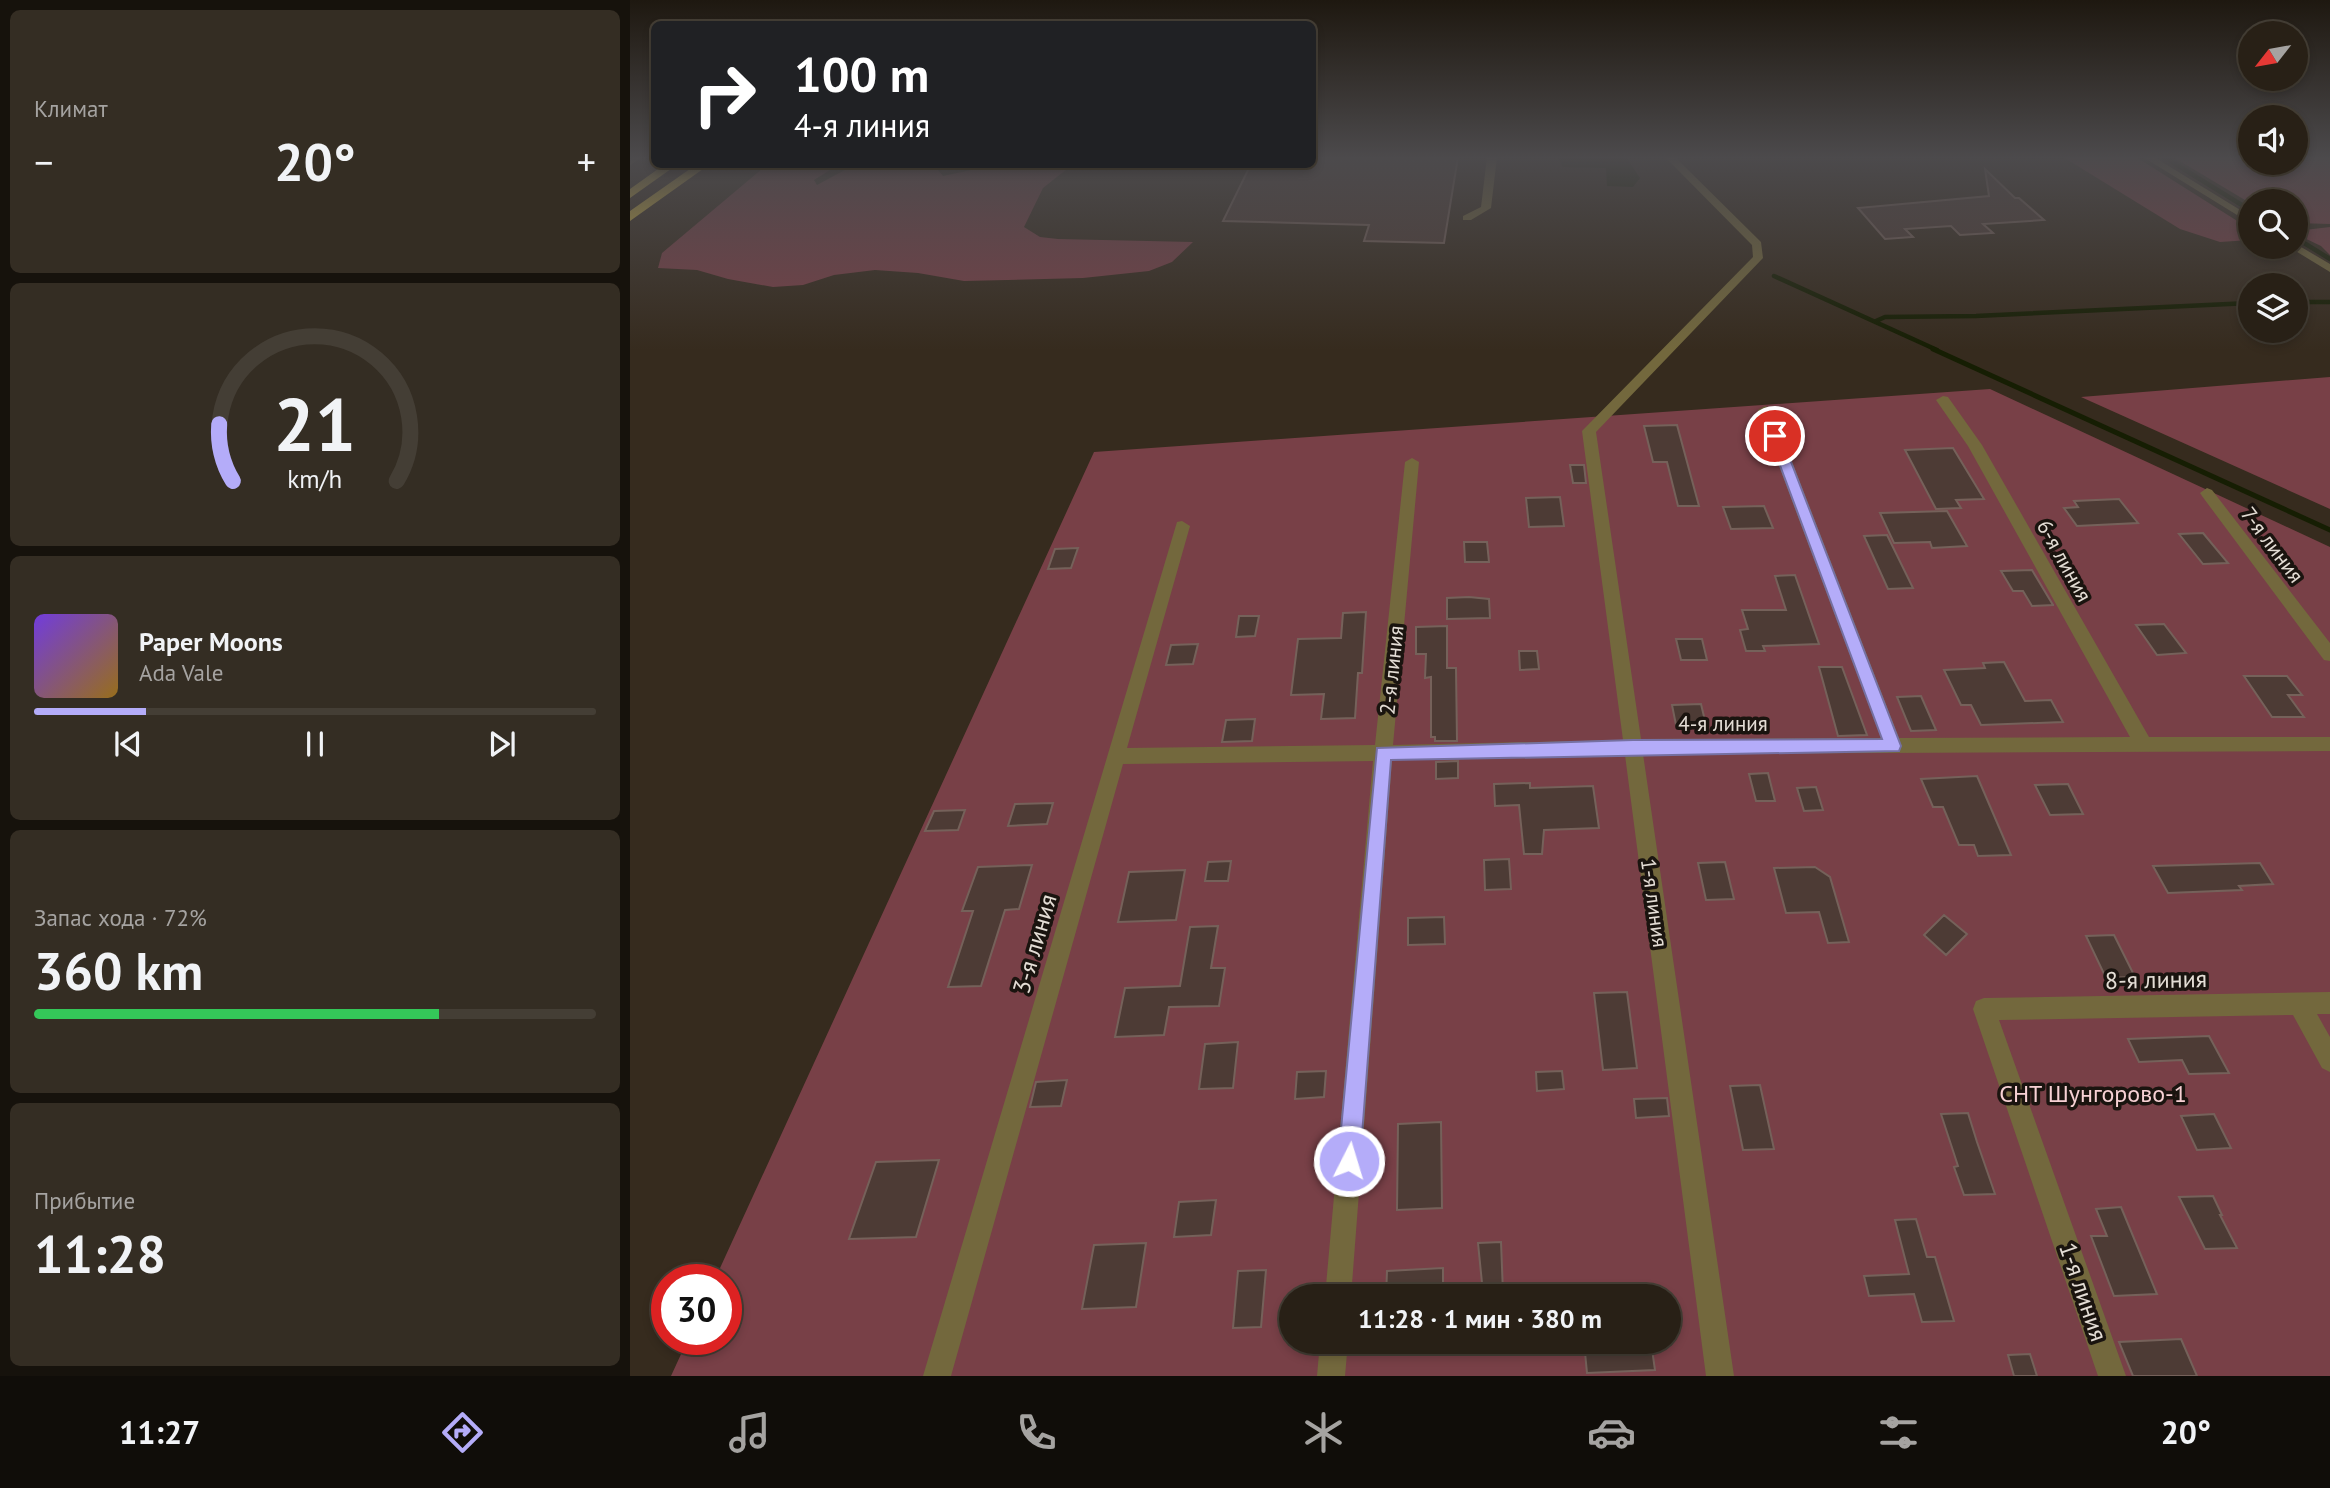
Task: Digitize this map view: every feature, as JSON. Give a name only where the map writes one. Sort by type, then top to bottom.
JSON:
[{"type":"street","name":"1-я линия","points":[[1720,1376],[1589,431],[1758,258],[1757,244],[1734,221]]},
{"type":"street","points":[[2308,256],[2330,269]]},
{"type":"street","name":"6-я линия","points":[[1943,400],[1975,445],[2144,745]]},
{"type":"street","points":[[1765,410],[1893,746]]},
{"type":"street","name":"2-я линия","points":[[1339,1284],[1383,753],[1412,462]]},
{"type":"street","name":"7-я линия","points":[[2207,494],[2330,655]]},
{"type":"street","name":"3-я линия","points":[[937,1376],[1182,526]]},
{"type":"street","name":"4-я линия","points":[[1116,756],[1633,747],[2330,744]]},
{"type":"street","name":"8-я линия","points":[[1984,1009],[2330,1003]]},
{"type":"street","points":[[2299,1004],[2330,1060]]},
{"type":"street","name":"1-я линия","points":[[1984,1009],[2112,1376]]},
{"type":"street","points":[[1331,1376],[1333,1354]]},
{"type":"green space","points":[[700,221],[1027,221],[1024,227],[1040,237],[1193,242],[1172,262],[1149,271],[1083,278],[964,281],[918,273],[875,270],[834,275],[803,285],[773,287],[697,270],[658,268],[662,253]]},
{"type":"green space","points":[[2167,221],[2238,221],[2238,241],[2220,242],[2180,229]]},
{"type":"green space","points":[[2308,221],[2330,221],[2330,224],[2308,223]]},
{"type":"green space","points":[[2330,227],[2330,255],[2321,246],[2308,240],[2308,230]]},
{"type":"green space","points":[[2330,377],[2330,509],[2081,397]]},
{"type":"green space","name":"СНТ Шунгорово-1","points":[[1990,389],[2330,547],[2330,1376],[671,1376],[681,1355],[742,1355],[742,1264],[722,1264],[1094,452]]},
{"type":"building","points":[[1231,221],[1448,221],[1444,243],[1364,241],[1369,225]]},
{"type":"building","points":[[1870,221],[2025,221],[1983,224],[1993,233],[1960,235],[1951,226],[1905,229],[1913,237],[1885,239]]},
{"type":"building","points":[[1677,425],[1699,506],[1678,506],[1667,462],[1653,462],[1644,426]]},
{"type":"building","points":[[1953,448],[1984,499],[1956,500],[1961,508],[1936,509],[1905,450]]},
{"type":"building","points":[[1570,465],[1584,465],[1586,483],[1573,483]]},
{"type":"building","points":[[1560,497],[1564,526],[1529,527],[1526,498]]},
{"type":"building","points":[[2119,499],[2138,523],[2077,526],[2064,508],[2078,507],[2074,501]]},
{"type":"building","points":[[1764,506],[1773,528],[1731,529],[1723,507]]},
{"type":"building","points":[[1947,511],[1967,546],[1932,548],[1930,542],[1894,543],[1880,513]]},
{"type":"building","points":[[2203,533],[2228,563],[2203,564],[2179,534]]},
{"type":"building","points":[[1887,535],[1913,588],[1888,589],[1864,536]]},
{"type":"building","points":[[1464,542],[1487,542],[1489,562],[1465,562]]},
{"type":"building","points":[[1078,548],[1071,568],[1048,569],[1055,549]]},
{"type":"building","points":[[2032,570],[2054,605],[2032,606],[2023,591],[2013,591],[2001,571]]},
{"type":"building","points":[[1795,575],[1819,644],[1763,646],[1765,651],[1746,651],[1740,630],[1748,629],[1742,610],[1786,610],[1775,576]]},
{"type":"building","points":[[1447,598],[1489,599],[1490,618],[1447,619]]},
{"type":"building","points":[[1366,612],[1362,673],[1358,673],[1355,718],[1321,719],[1324,694],[1291,695],[1298,639],[1341,638],[1343,613]]},
{"type":"building","points":[[1239,616],[1259,616],[1255,636],[1236,637]]},
{"type":"building","points":[[2164,624],[2186,653],[2157,655],[2136,625]]},
{"type":"building","points":[[1447,626],[1447,668],[1456,668],[1457,741],[1435,741],[1435,737],[1431,737],[1431,677],[1425,678],[1426,654],[1416,654],[1416,627]]},
{"type":"building","points":[[1676,639],[1702,639],[1707,660],[1681,660]]},
{"type":"building","points":[[1198,644],[1193,664],[1166,665],[1171,645]]},
{"type":"building","points":[[1519,651],[1537,651],[1539,669],[1520,670]]},
{"type":"building","points":[[2004,662],[2025,701],[2051,700],[2063,722],[1981,725],[1971,705],[1961,705],[1944,670],[1985,668],[1983,663]]},
{"type":"building","points":[[1819,667],[1842,667],[1867,735],[1838,736]]},
{"type":"building","points":[[2244,676],[2287,676],[2302,695],[2288,695],[2304,717],[2272,717]]},
{"type":"building","points":[[1921,696],[1936,730],[1911,731],[1897,697]]},
{"type":"building","points":[[1701,704],[1706,725],[1676,725],[1672,705]]},
{"type":"building","points":[[1255,719],[1252,741],[1222,742],[1226,720]]},
{"type":"building","points":[[1458,761],[1458,778],[1436,779],[1436,762]]},
{"type":"building","points":[[1768,773],[1775,801],[1756,801],[1749,774]]},
{"type":"building","points":[[1977,776],[2011,855],[1978,856],[1974,845],[1959,845],[1943,807],[1933,807],[1921,779]]},
{"type":"building","points":[[1530,783],[1530,788],[1593,786],[1599,828],[1544,830],[1542,854],[1524,854],[1519,805],[1495,806],[1494,784]]},
{"type":"building","points":[[2068,784],[2083,814],[2050,815],[2035,785]]},
{"type":"building","points":[[1816,787],[1823,810],[1804,811],[1797,788]]},
{"type":"building","points":[[1053,803],[1047,824],[1008,826],[1015,804]]},
{"type":"building","points":[[965,810],[958,830],[925,831],[934,811]]},
{"type":"building","points":[[1509,859],[1511,889],[1485,890],[1484,860]]},
{"type":"building","points":[[1231,861],[1228,881],[1205,881],[1208,862]]},
{"type":"building","points":[[1725,862],[1734,899],[1706,900],[1698,863]]},
{"type":"building","points":[[2260,863],[2273,884],[2239,886],[2242,890],[2168,893],[2153,866]]},
{"type":"building","points":[[1032,865],[1019,909],[1005,910],[981,986],[948,987],[973,911],[962,911],[978,867]]},
{"type":"building","points":[[1815,867],[1830,877],[1849,942],[1828,943],[1819,912],[1786,913],[1774,868]]},
{"type":"building","points":[[1185,870],[1176,920],[1118,922],[1129,872]]},
{"type":"building","points":[[1944,915],[1967,934],[1946,955],[1924,935]]},
{"type":"building","points":[[1444,917],[1445,944],[1408,945],[1408,918]]},
{"type":"building","points":[[1218,926],[1211,968],[1225,968],[1219,1006],[1169,1007],[1164,1035],[1115,1037],[1125,988],[1180,986],[1190,927]]},
{"type":"building","points":[[2114,935],[2135,977],[2106,978],[2086,936]]},
{"type":"building","points":[[1627,992],[1637,1068],[1603,1070],[1594,993]]},
{"type":"building","points":[[2209,1036],[2229,1073],[2189,1074],[2182,1060],[2139,1062],[2128,1039]]},
{"type":"building","points":[[1238,1042],[1233,1088],[1199,1089],[1205,1044]]},
{"type":"building","points":[[1326,1071],[1324,1097],[1295,1099],[1297,1072]]},
{"type":"building","points":[[1562,1071],[1564,1089],[1537,1091],[1536,1072]]},
{"type":"building","points":[[1067,1080],[1061,1106],[1030,1107],[1036,1082]]},
{"type":"building","points":[[1760,1085],[1774,1149],[1743,1150],[1730,1086]]},
{"type":"building","points":[[1667,1098],[1669,1116],[1636,1118],[1634,1099]]},
{"type":"building","points":[[1968,1113],[1995,1194],[1964,1195],[1954,1167],[1958,1166],[1941,1114]]},
{"type":"building","points":[[2214,1114],[2231,1148],[2197,1150],[2181,1116]]},
{"type":"building","points":[[1441,1122],[1442,1208],[1397,1210],[1398,1124]]},
{"type":"building","points":[[939,1160],[916,1237],[849,1239],[876,1162]]},
{"type":"building","points":[[2213,1196],[2237,1248],[2205,1249],[2179,1197]]},
{"type":"building","points":[[1216,1200],[1211,1235],[1174,1237],[1179,1202]]},
{"type":"building","points":[[2121,1207],[2157,1294],[2114,1296],[2091,1236],[2107,1236],[2096,1209]]},
{"type":"building","points":[[1916,1219],[1927,1257],[1935,1257],[1954,1321],[1922,1322],[1914,1294],[1869,1296],[1864,1276],[1909,1274],[1895,1220]]},
{"type":"building","points":[[1501,1242],[1503,1284],[1482,1284],[1478,1243]]},
{"type":"building","points":[[1146,1243],[1136,1307],[1082,1309],[1094,1245]]},
{"type":"building","points":[[1443,1268],[1443,1284],[1386,1284],[1387,1271]]},
{"type":"building","points":[[1266,1270],[1261,1327],[1233,1328],[1238,1271]]},
{"type":"building","points":[[2181,1339],[2197,1376],[2133,1376],[2119,1342]]},
{"type":"building","points":[[1585,1354],[1653,1354],[1655,1370],[1587,1373]]},
{"type":"building","points":[[2030,1354],[2037,1376],[2014,1376],[2008,1355]]},
{"type":"waterway","points":[[2308,245],[2330,259]]},
{"type":"waterway","points":[[1774,276],[1937,350]]},
{"type":"waterway","points":[[2308,302],[2330,302]]},
{"type":"waterway","points":[[1876,321],[1885,317],[1976,316],[2238,304]]},
{"type":"waterway","points":[[1933,349],[2330,530]]},
{"type":"route","points":[[1349,1161],[1383,753],[1633,747],[1893,746],[1775,436]]}]
